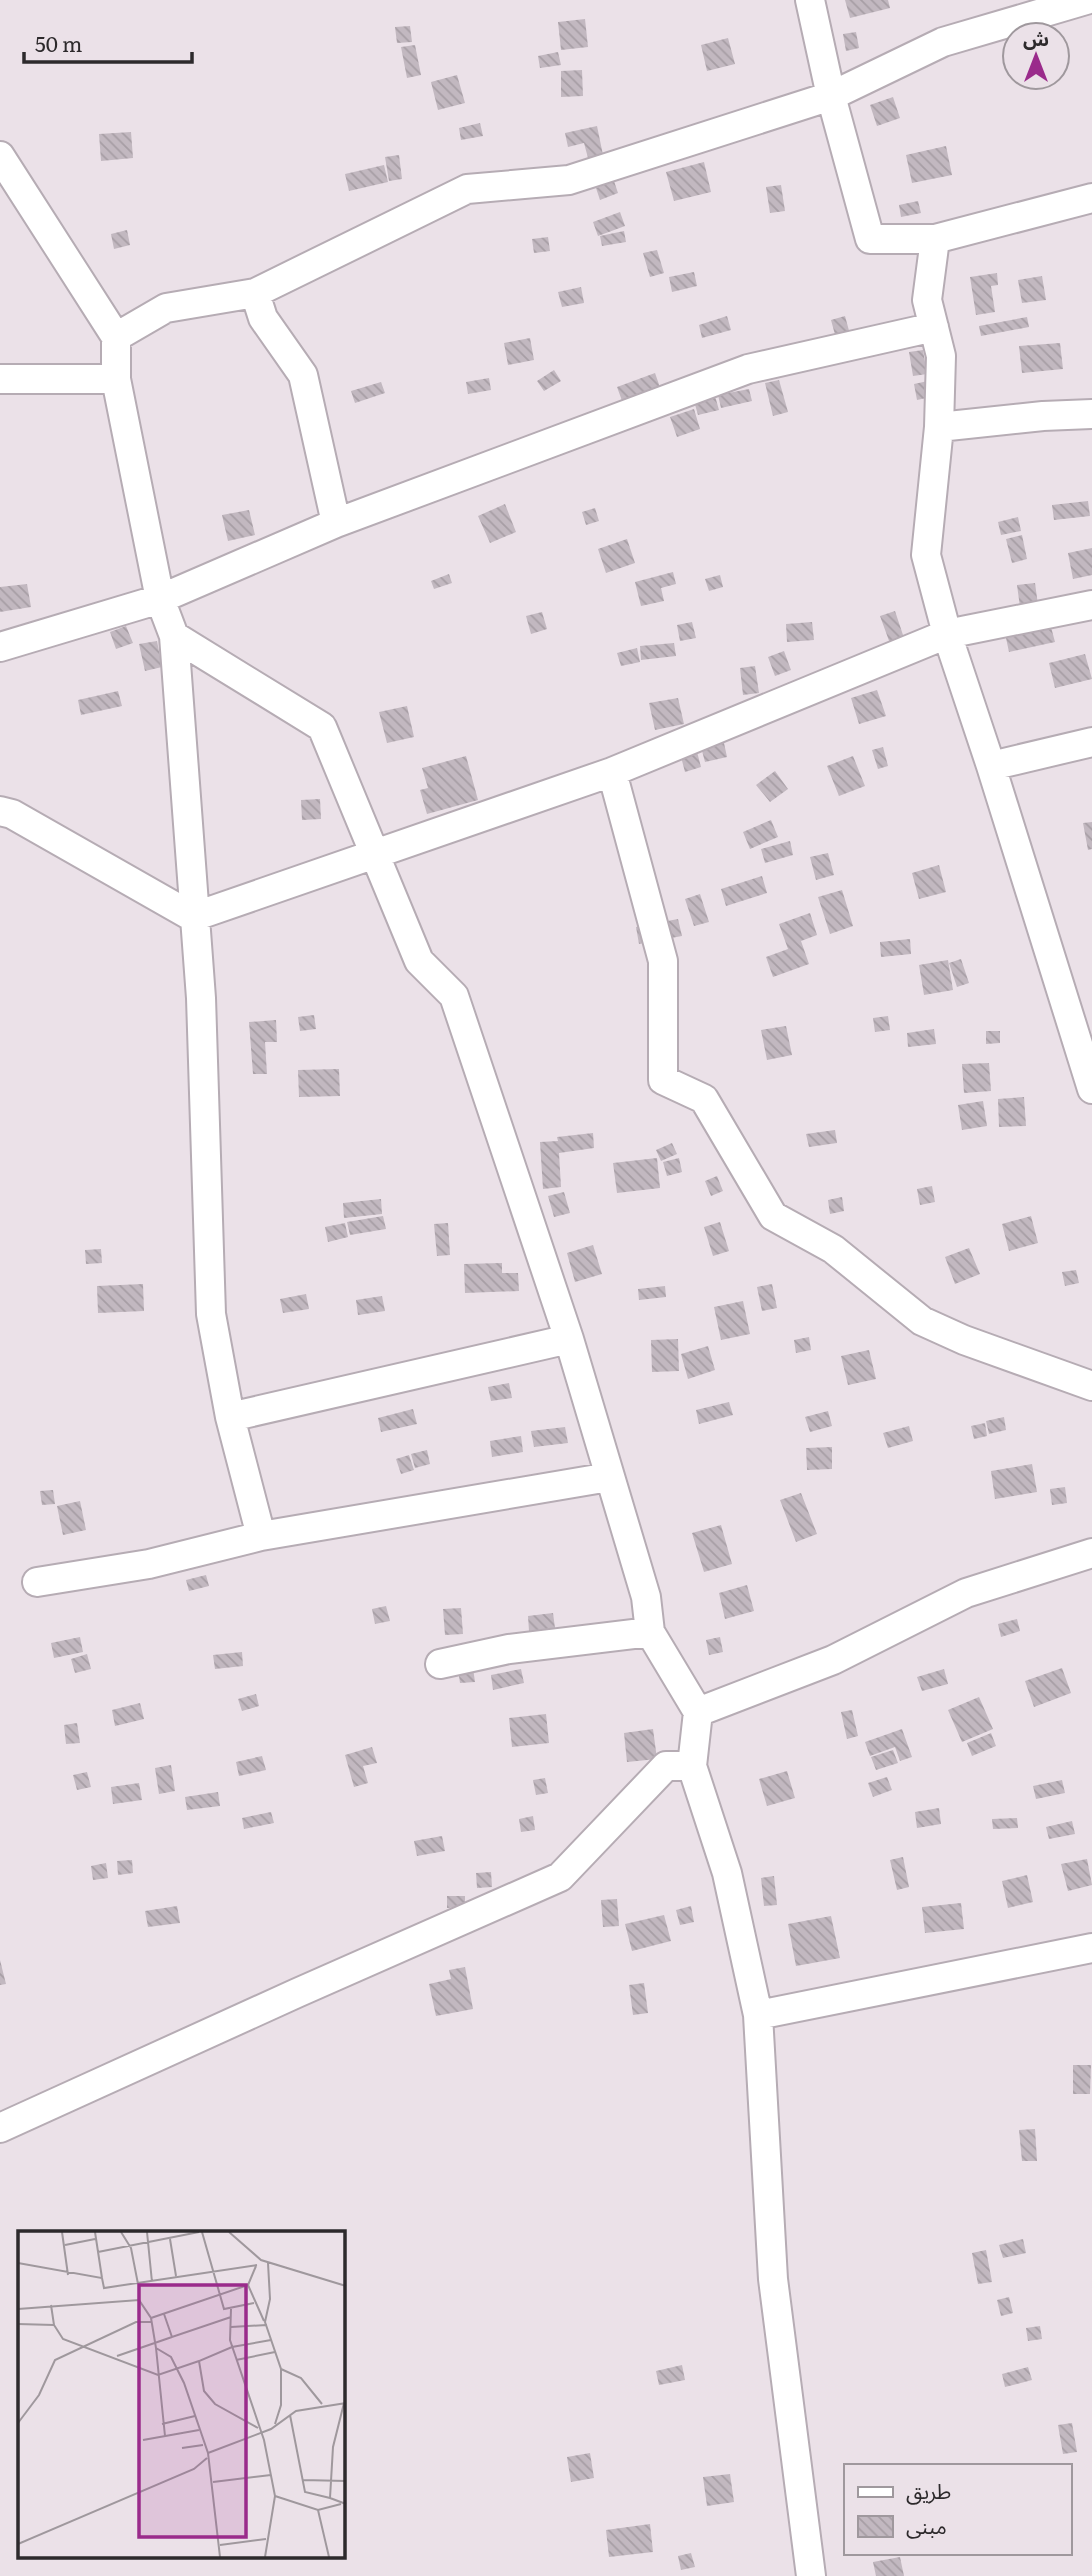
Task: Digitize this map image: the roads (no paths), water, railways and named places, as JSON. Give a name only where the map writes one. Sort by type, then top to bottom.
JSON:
[{"type":"street","points":[[810,0],[831,96],[870,239],[935,239],[1092,198]]},
{"type":"street","points":[[116,337],[166,308],[255,293],[467,189],[569,180],[831,96],[943,42],[1086,0]]},
{"type":"street","points":[[0,156],[116,337],[116,379],[160,599],[174,636],[201,998],[211,1314],[230,1417],[261,1536]]},
{"type":"street","points":[[935,239],[928,300],[941,356],[939,427],[926,555],[947,634],[1092,1089]]},
{"type":"street","points":[[255,293],[263,318],[303,375],[336,523]]},
{"type":"street","points":[[0,647],[160,599],[336,523],[748,369],[934,327]]},
{"type":"street","points":[[0,379],[116,379]]},
{"type":"street","points":[[939,427],[1043,416],[1092,414]]},
{"type":"street","points":[[0,811],[12,814],[193,917],[612,772],[947,634],[1092,605]]},
{"type":"street","points":[[174,636],[322,727],[419,961],[454,996],[569,1339],[646,1597],[650,1632],[698,1712],[692,1766],[727,1873],[758,2015],[773,2279],[811,2576]]},
{"type":"street","points":[[991,766],[1092,741]]},
{"type":"street","points":[[612,772],[663,961],[663,1080],[704,1099],[773,1216],[833,1248],[922,1321],[964,1340],[1092,1386]]},
{"type":"street","points":[[230,1417],[569,1339]]},
{"type":"street","points":[[37,1582],[149,1564],[261,1536],[610,1477]]},
{"type":"street","points":[[698,1712],[833,1660],[966,1593],[1092,1553]]},
{"type":"street","points":[[440,1664],[509,1649],[650,1632]]},
{"type":"street","points":[[0,2128],[559,1877],[666,1766],[692,1766]]},
{"type":"street","points":[[758,2015],[1092,1948]]}]
